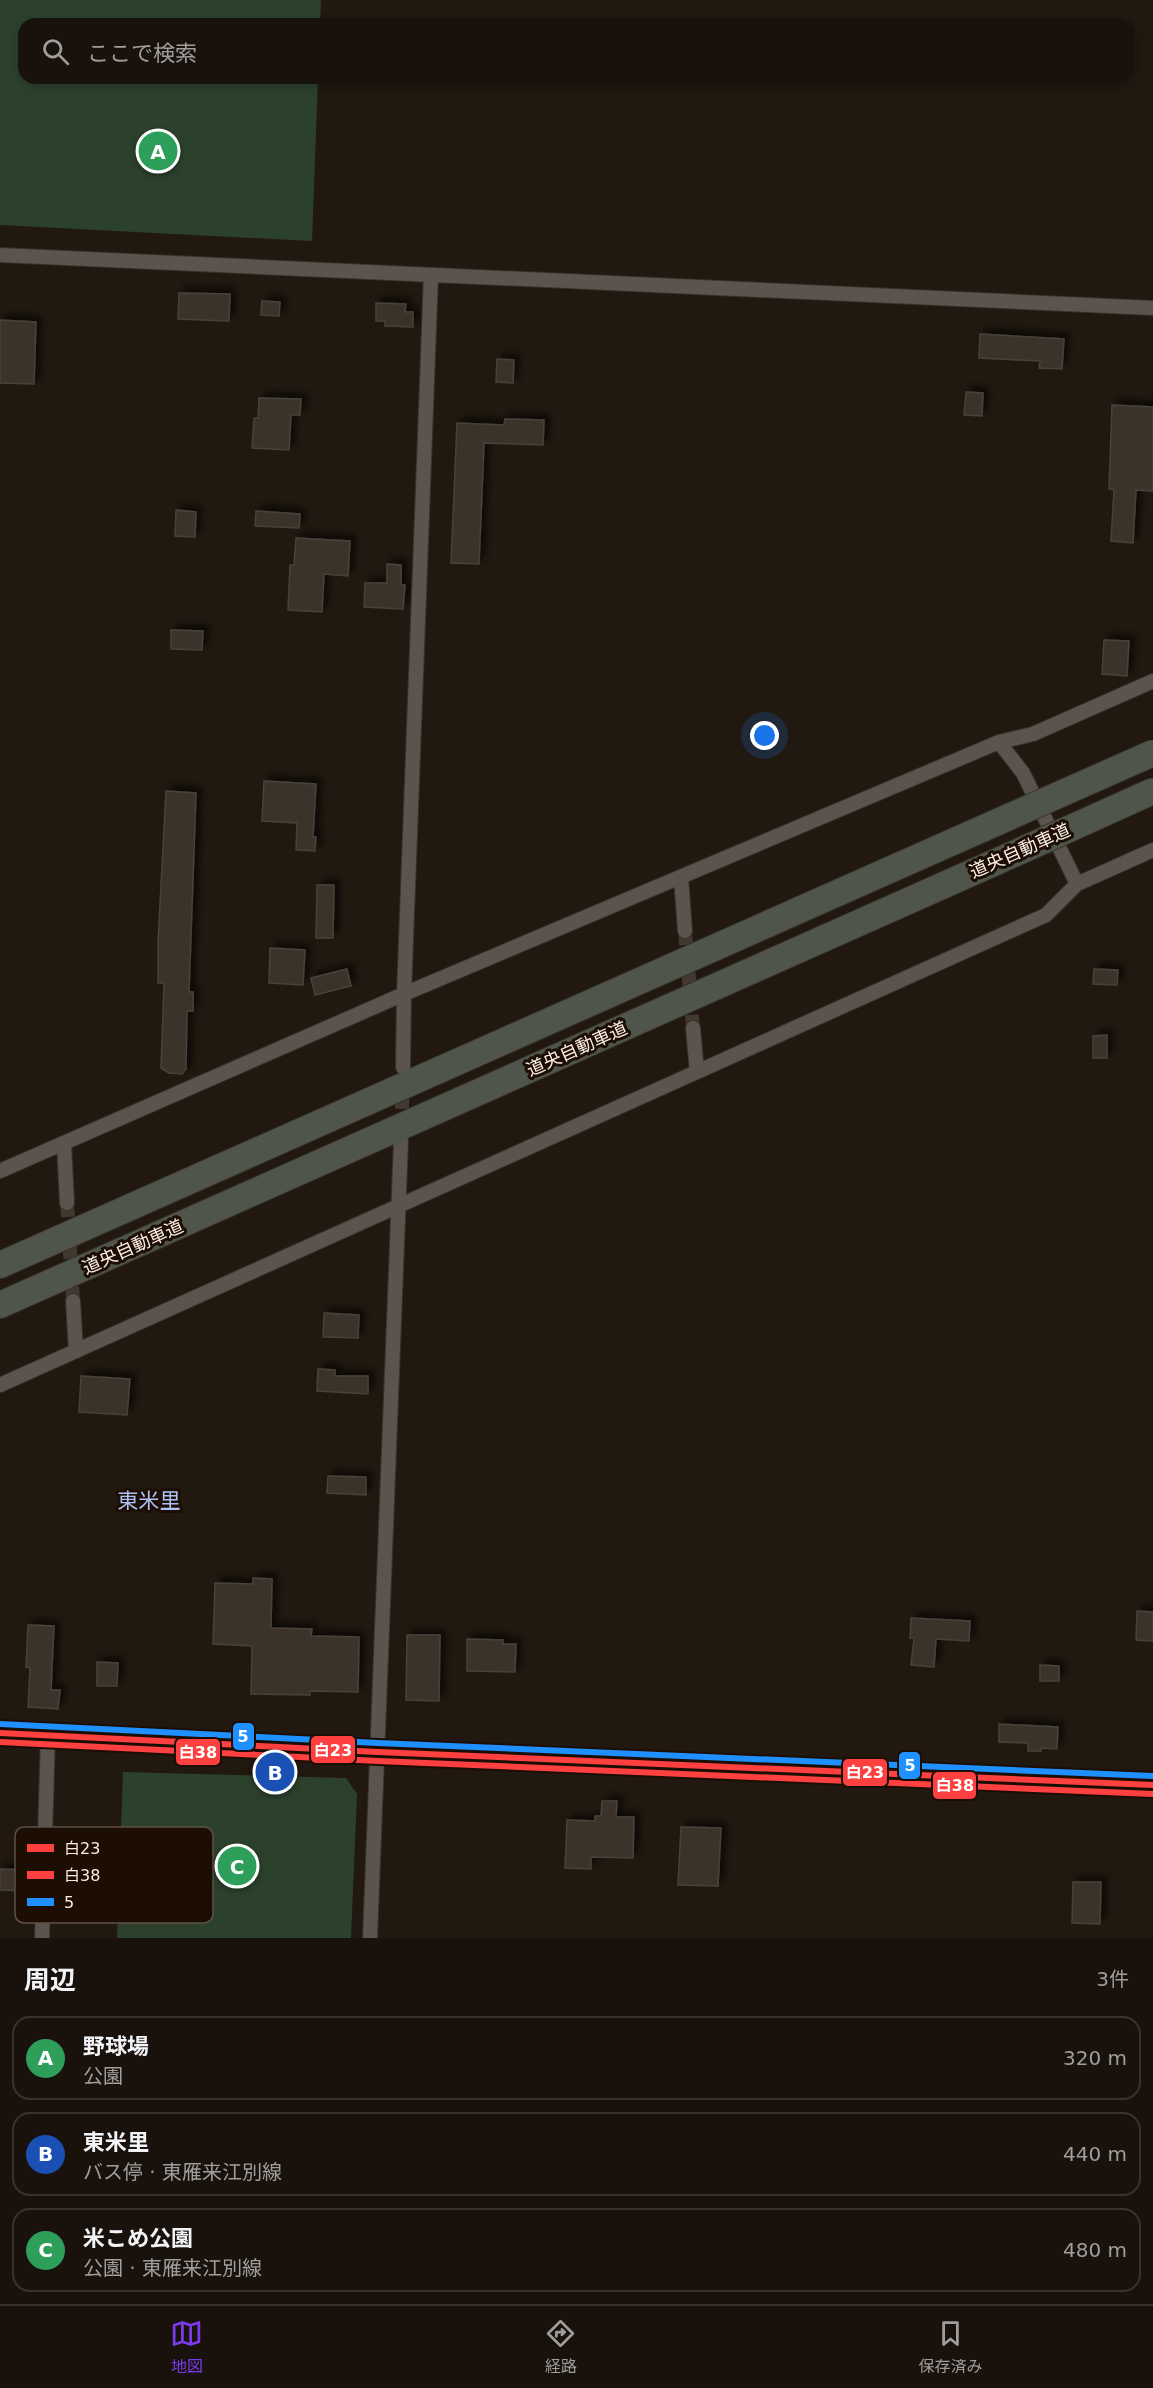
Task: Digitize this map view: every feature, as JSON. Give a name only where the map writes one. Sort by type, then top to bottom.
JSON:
[{"type":"highway","name":"道央自動車道","points":[[0,1265],[1153,753]]},
{"type":"highway","name":"道央自動車道","points":[[0,1305],[1153,791]]},
{"type":"main road","points":[[0,1733],[378,1752],[1153,1785]]},
{"type":"street","points":[[0,255],[1153,308]]},
{"type":"street","points":[[404,1067],[404,994],[431,275]]},
{"type":"street","points":[[0,1171],[404,994],[999,742],[1033,734],[1153,681]]},
{"type":"street","points":[[999,742],[1023,773],[1077,884]]},
{"type":"street","points":[[0,1385],[1046,915],[1077,884],[1153,850]]},
{"type":"street","points":[[681,878],[685,931]]},
{"type":"street","points":[[693,1028],[697,1072]]},
{"type":"street","points":[[370,1938],[401,1141]]},
{"type":"street","points":[[64,1143],[67,1203]]},
{"type":"street","points":[[73,1300],[76,1351]]},
{"type":"street","points":[[45,1827],[48,1736]]},
{"type":"street","points":[[42,1923],[42,1938]]},
{"type":"green space","points":[[0,0],[321,0],[320,18],[18,18],[18,84],[318,84],[312,241],[0,225]]},
{"type":"green space","points":[[123,1772],[346,1778],[357,1794],[351,1938],[117,1938],[118,1923],[213,1923],[213,1827],[121,1827]]},
{"type":"building","points":[[179,293],[230,294],[229,321],[178,319]]},
{"type":"building","points":[[262,301],[280,302],[279,316],[261,315]]},
{"type":"building","points":[[376,303],[406,304],[405,312],[413,312],[413,327],[385,326],[385,321],[376,321]]},
{"type":"building","points":[[0,320],[36,322],[34,384],[0,383]]},
{"type":"building","points":[[980,334],[1064,339],[1062,369],[1039,368],[1040,361],[979,358]]},
{"type":"building","points":[[497,359],[514,360],[513,383],[496,382]]},
{"type":"building","points":[[966,392],[983,393],[982,416],[964,415]]},
{"type":"building","points":[[259,398],[301,399],[300,415],[291,415],[289,450],[252,448],[254,418],[258,418]]},
{"type":"building","points":[[1112,405],[1153,407],[1153,491],[1136,490],[1133,543],[1111,541],[1114,490],[1109,489]]},
{"type":"building","points":[[505,419],[544,420],[543,445],[484,443],[479,564],[451,563],[457,423],[504,425]]},
{"type":"building","points":[[176,510],[196,512],[195,537],[175,536]]},
{"type":"building","points":[[256,511],[300,514],[299,528],[255,526]]},
{"type":"building","points":[[296,538],[350,541],[348,576],[324,574],[322,612],[288,610],[290,565],[294,565]]},
{"type":"building","points":[[387,564],[401,565],[401,585],[405,585],[403,609],[364,607],[365,583],[387,583]]},
{"type":"building","points":[[171,630],[203,631],[202,650],[171,649]]},
{"type":"building","points":[[1104,640],[1129,641],[1127,676],[1102,674]]},
{"type":"building","points":[[264,781],[316,784],[313,837],[316,837],[315,851],[296,850],[297,823],[262,821]]},
{"type":"building","points":[[166,791],[196,793],[189,992],[193,992],[193,1011],[187,1011],[186,1069],[182,1074],[169,1073],[161,1068],[164,983],[158,983],[158,942]]},
{"type":"building","points":[[317,885],[334,885],[333,938],[316,938]]},
{"type":"building","points":[[270,948],[305,950],[303,985],[269,983]]},
{"type":"building","points":[[347,969],[351,986],[315,995],[311,978]]},
{"type":"building","points":[[1094,969],[1118,970],[1117,985],[1093,984]]},
{"type":"building","points":[[1107,1035],[1107,1058],[1093,1058],[1093,1036]]},
{"type":"building","points":[[324,1313],[359,1315],[358,1338],[323,1337]]},
{"type":"building","points":[[318,1369],[335,1370],[335,1376],[368,1376],[368,1394],[317,1391]]},
{"type":"building","points":[[81,1376],[130,1379],[127,1415],[79,1412]]},
{"type":"building","points":[[328,1476],[366,1477],[366,1495],[327,1493]]},
{"type":"building","points":[[253,1578],[272,1579],[271,1628],[312,1629],[311,1636],[359,1637],[358,1692],[310,1691],[310,1695],[251,1694],[252,1646],[213,1644],[215,1583],[253,1584]]},
{"type":"building","points":[[1137,1611],[1153,1612],[1153,1641],[1136,1640]]},
{"type":"building","points":[[911,1618],[970,1621],[969,1641],[936,1639],[934,1667],[911,1665],[914,1638],[910,1638]]},
{"type":"building","points":[[28,1625],[54,1626],[51,1690],[60,1690],[58,1709],[28,1707],[30,1668],[26,1667]]},
{"type":"building","points":[[407,1635],[440,1635],[439,1701],[406,1700]]},
{"type":"building","points":[[467,1639],[503,1640],[503,1644],[516,1644],[515,1672],[467,1671]]},
{"type":"building","points":[[97,1662],[118,1663],[117,1686],[97,1686]]},
{"type":"building","points":[[1040,1665],[1059,1666],[1059,1681],[1040,1681]]},
{"type":"building","points":[[999,1724],[1058,1727],[1057,1749],[1041,1748],[1041,1751],[1028,1751],[1028,1743],[999,1742]]},
{"type":"building","points":[[602,1801],[617,1801],[616,1817],[634,1817],[633,1858],[591,1857],[591,1869],[565,1868],[567,1820],[595,1821],[595,1816],[601,1816]]},
{"type":"building","points":[[681,1827],[721,1828],[718,1886],[678,1885]]},
{"type":"building","points":[[0,1869],[15,1870],[15,1891],[0,1890]]},
{"type":"building","points":[[1073,1882],[1101,1882],[1100,1924],[1072,1923]]},
{"type":"tunnel","points":[[685,931],[693,1028]]},
{"type":"tunnel","points":[[401,1130],[403,1083]]},
{"type":"tunnel","points":[[67,1203],[73,1301]]},
{"type":"transit line","name":"5","points":[[0,1724],[378,1743],[1153,1776]]},
{"type":"transit line","name":"白23","points":[[0,1733],[378,1752],[1153,1785]]},
{"type":"transit line","name":"白38","points":[[0,1742],[378,1761],[1153,1794]]},
{"type":"place","name":"野球場","points":[[158,151]]},
{"type":"place","name":"東米里","points":[[275,1772]]},
{"type":"place","name":"米こめ公園","points":[[237,1866]]},
{"type":"district","name":"東米里","points":[[149,1501]]}]
